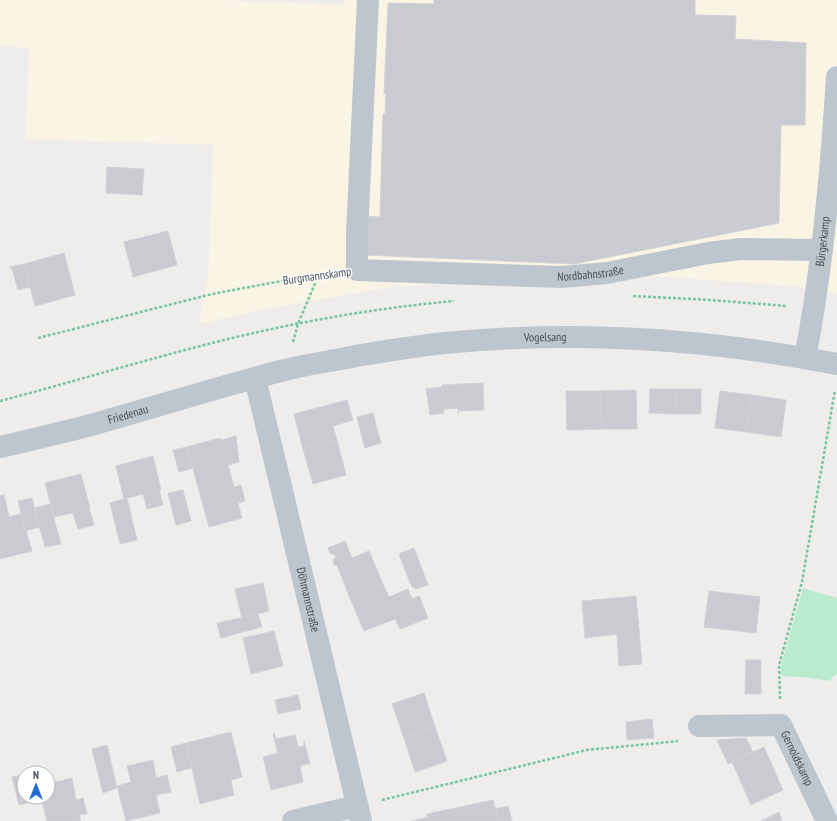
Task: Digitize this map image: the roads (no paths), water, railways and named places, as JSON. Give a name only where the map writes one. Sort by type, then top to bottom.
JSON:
[{"type":"street","name":"Burgmannskamp","points":[[357,270],[368,0]]},
{"type":"street","name":"Bürgerkamp","points":[[805,358],[814,310],[822,250],[837,77]]},
{"type":"street","name":"Nordbahnstraße","points":[[357,270],[562,277],[607,273],[708,253],[735,250],[822,250]]},
{"type":"street","name":"Vogelsang","points":[[255,378],[286,369],[400,349],[445,343],[499,339],[567,337],[686,342],[751,349],[805,358],[836,375]]},
{"type":"street","name":"Friedenau","points":[[0,447],[89,426],[255,378]]},
{"type":"street","name":"Döhmannstraße","points":[[255,378],[359,814]]},
{"type":"street","name":"Gernoldskamp","points":[[699,726],[781,725],[827,821]]},
{"type":"street","points":[[293,821],[359,814]]}]
